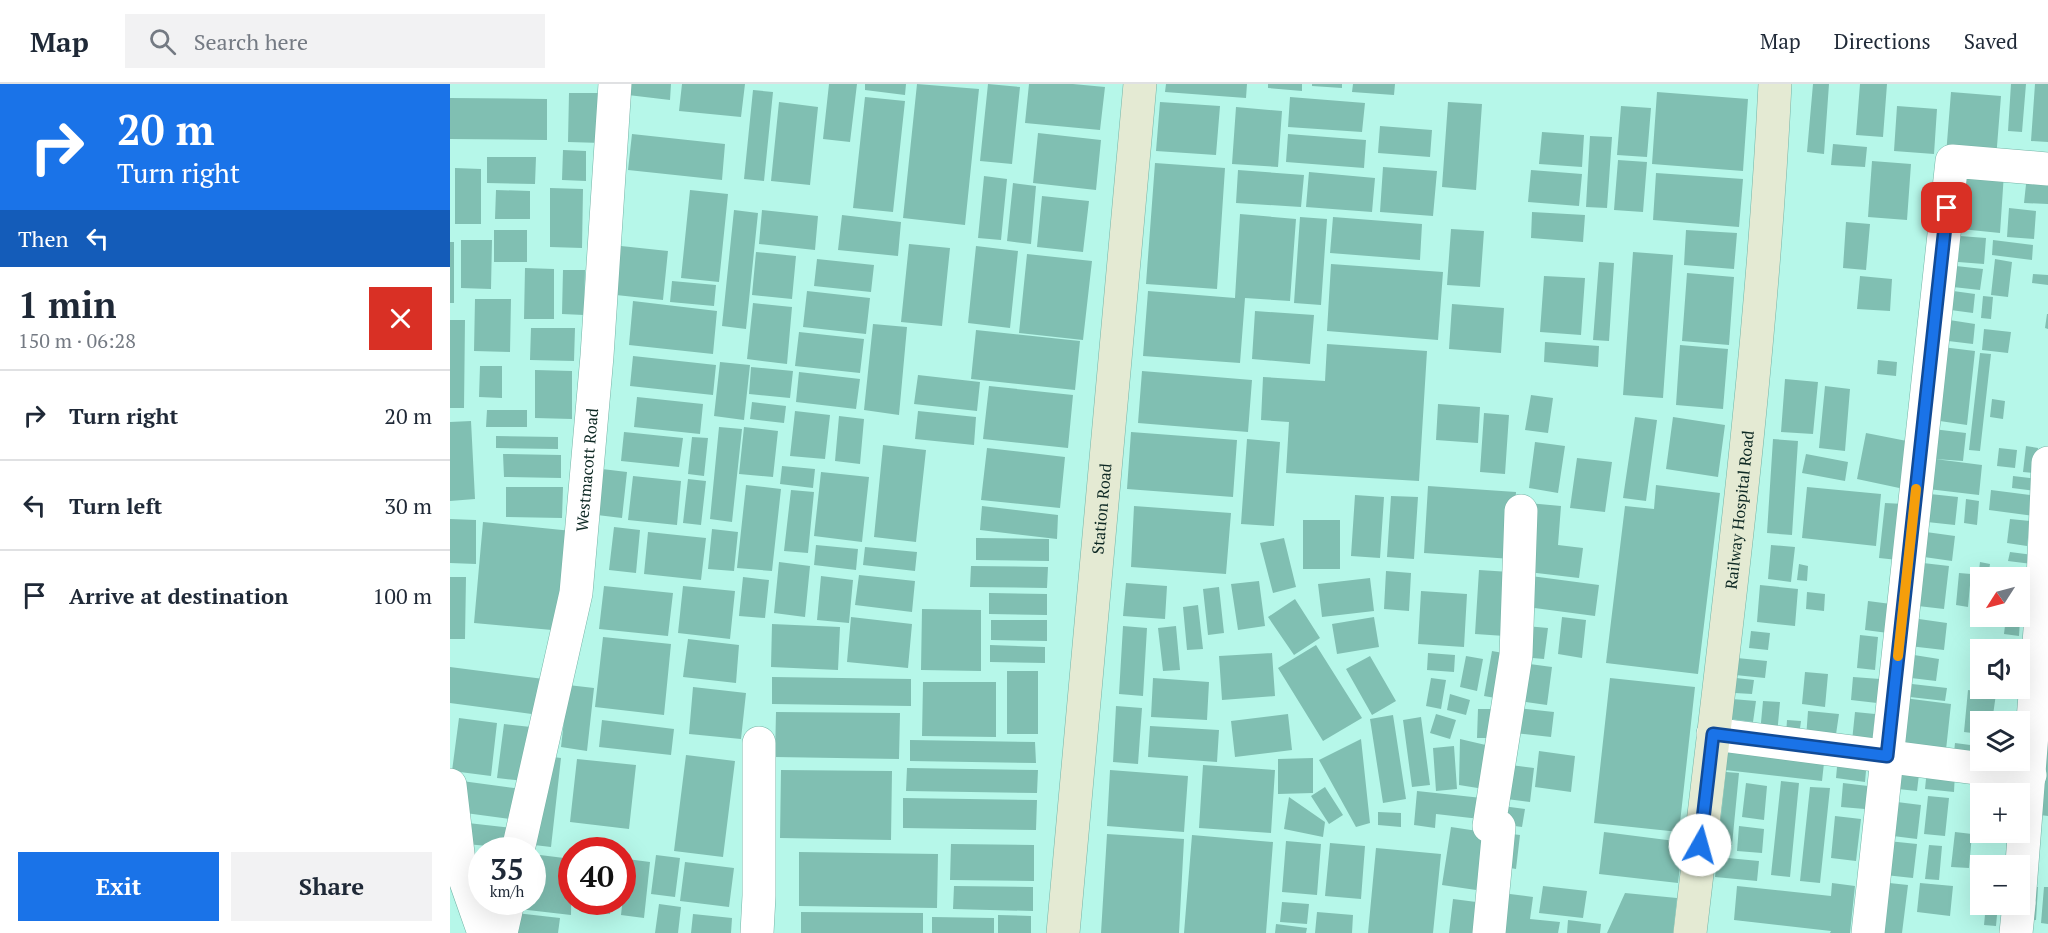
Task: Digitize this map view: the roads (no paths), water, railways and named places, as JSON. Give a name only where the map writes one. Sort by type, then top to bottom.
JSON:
[{"type":"street","name":"Westmacott Road","points":[[521,837],[576,593],[597,356],[615,84]]},
{"type":"street","name":"Station Road","points":[[1063,933],[1140,84]]},
{"type":"street","name":"Railway Hospital Road","points":[[1690,933],[1741,509],[1769,189],[1775,84]]},
{"type":"street","points":[[1868,933],[1952,161],[2048,169]]},
{"type":"street","points":[[2023,855],[2042,604],[2048,463]]},
{"type":"street","points":[[1489,933],[1499,827],[1489,826],[1515,655],[1521,511]]},
{"type":"street","points":[[1713,734],[2030,775]]},
{"type":"street","points":[[756,933],[759,896],[759,743]]},
{"type":"street","points":[[450,785],[459,862],[484,933]]},
{"type":"street","points":[[501,933],[505,915]]},
{"type":"street","points":[[2016,933],[2018,915]]}]
